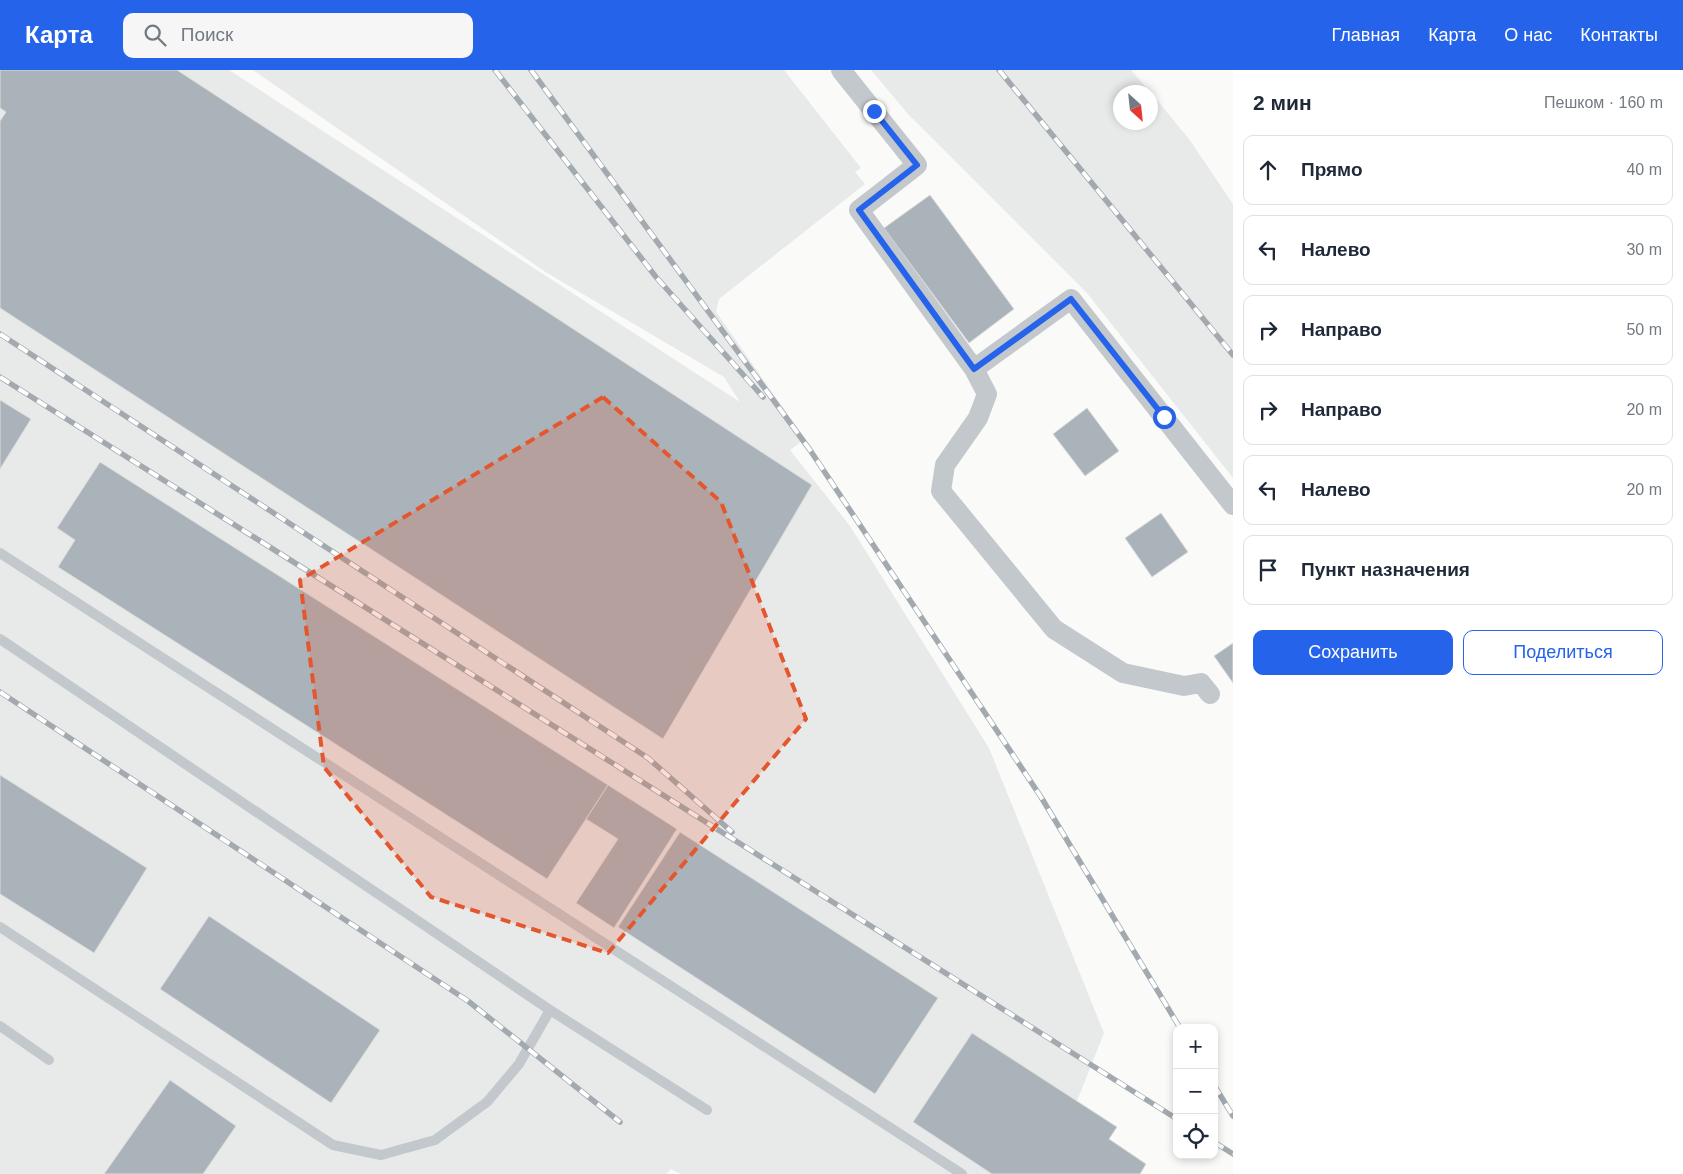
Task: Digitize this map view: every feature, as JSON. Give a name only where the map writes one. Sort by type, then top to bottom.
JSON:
[{"type":"street","points":[[841,70],[917,165],[859,210],[974,369],[987,394],[978,418],[945,465],[941,491],[1054,629],[1123,673],[1184,686],[1201,683],[1210,694]]},
{"type":"street","points":[[974,369],[1071,299],[1233,506]]},
{"type":"lane","points":[[0,553],[962,1174]]},
{"type":"lane","points":[[0,639],[550,1010],[707,1110]]},
{"type":"lane","points":[[0,927],[333,1145],[381,1156],[435,1140],[486,1102],[519,1064],[550,1010]]},
{"type":"lane","points":[[0,1026],[49,1060]]},
{"type":"highlighted area","points":[[603,397],[721,502],[806,719],[608,953],[431,897],[324,767],[300,580]]},
{"type":"shaded area","points":[[0,70],[229,70],[740,402],[724,377],[547,273],[253,70],[784,70],[861,168],[855,172],[865,184],[719,299],[716,312],[805,439],[790,450],[850,526],[989,748],[1104,1033],[1048,1174],[681,1174],[671,1169],[666,1174],[0,1174]]},
{"type":"shaded area","points":[[871,70],[1131,70],[1144,85],[1113,85],[1113,130],[1158,130],[1158,101],[1189,139],[1233,204],[1233,478],[1087,293],[908,114]]},
{"type":"building","points":[[0,70],[177,70],[812,485],[663,739],[0,308],[0,121],[6,112],[0,108]]},
{"type":"building","points":[[930,195],[1014,309],[969,343],[884,228]]},
{"type":"building","points":[[0,400],[31,419],[0,469]]},
{"type":"building","points":[[1087,408],[1119,451],[1085,476],[1053,434]]},
{"type":"building","points":[[100,462],[608,785],[547,879],[58,567],[75,540],[57,528]]},
{"type":"building","points":[[1161,513],[1188,552],[1152,577],[1125,538]]},
{"type":"building","points":[[1233,643],[1233,683],[1214,656]]},
{"type":"building","points":[[0,775],[147,868],[94,953],[0,894]]},
{"type":"building","points":[[608,785],[677,829],[614,928],[576,903],[618,839],[586,819]]},
{"type":"building","points":[[680,832],[938,998],[875,1094],[618,927]]},
{"type":"building","points":[[209,916],[380,1030],[331,1103],[160,989]]},
{"type":"building","points":[[972,1033],[1117,1127],[1109,1139],[1146,1164],[1140,1174],[992,1174],[913,1122]]},
{"type":"building","points":[[170,1080],[236,1126],[203,1174],[104,1174]]},
{"type":"railway","points":[[495,70],[656,277],[763,397]]},
{"type":"railway","points":[[531,70],[810,450],[1041,797],[1178,1024]]},
{"type":"railway","points":[[999,70],[1233,355]]},
{"type":"railway","points":[[0,334],[648,758],[732,832]]},
{"type":"railway","points":[[0,377],[1173,1116]]},
{"type":"railway","points":[[0,692],[468,1001],[620,1122]]},
{"type":"railway","points":[[1218,1092],[1233,1116]]},
{"type":"railway","points":[[1218,1145],[1233,1154]]},
{"type":"route","points":[[874,111],[917,165],[859,210],[974,369],[1071,299],[1164,417]]}]
